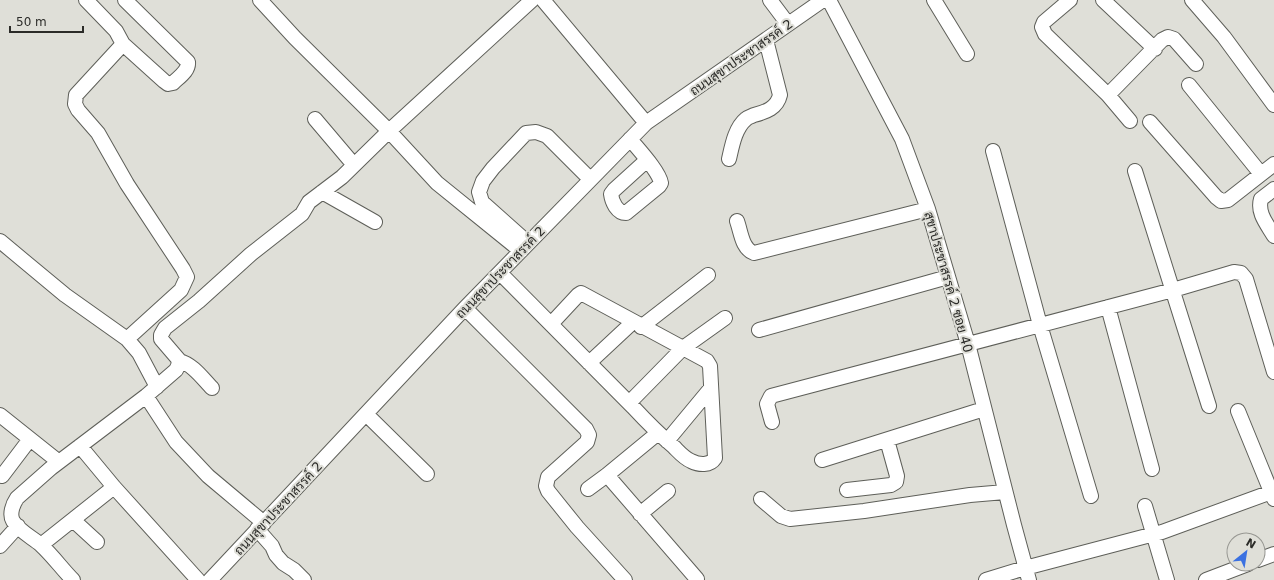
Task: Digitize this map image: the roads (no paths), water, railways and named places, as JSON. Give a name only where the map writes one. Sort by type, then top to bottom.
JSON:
[{"type":"street","points":[[86,0],[116,31],[123,44],[168,84],[173,84],[187,70],[188,62],[125,0]]},
{"type":"street","points":[[260,0],[295,38],[389,131],[437,183],[524,247]]},
{"type":"street","points":[[212,388],[191,367],[184,362],[179,361],[162,339],[162,331],[199,301],[251,254],[302,214],[309,202],[342,177],[389,131],[532,0]]},
{"type":"street","points":[[770,0],[788,24]]},
{"type":"street","name":"ถนนสุขาประชาสรรค์ 2","points":[[210,580],[465,308],[646,122],[823,0]]},
{"type":"street","name":"สุขาประชาสรรค์ 2 ซอย 40","points":[[829,0],[902,139],[928,209],[968,344],[1027,574]]},
{"type":"street","points":[[934,0],[967,54]]},
{"type":"street","points":[[1070,0],[1044,22],[1042,27],[1045,34],[1108,96],[1130,121]]},
{"type":"street","points":[[1103,0],[1155,48]]},
{"type":"street","points":[[1192,0],[1224,37],[1274,105]]},
{"type":"street","points":[[550,1],[646,122]]},
{"type":"street","points":[[1108,96],[1162,40],[1168,37],[1174,39],[1196,64]]},
{"type":"street","points":[[729,159],[734,139],[740,126],[746,118],[761,113],[778,103],[780,96],[766,40]]},
{"type":"street","points":[[123,44],[76,95],[75,104],[78,110],[98,133],[127,184],[184,269],[187,277],[181,290],[127,339]]},
{"type":"street","points":[[1189,85],[1261,174]]},
{"type":"street","points":[[315,118],[354,165]]},
{"type":"street","points":[[1150,122],[1221,201],[1228,200],[1274,164]]},
{"type":"street","points":[[524,247],[482,202],[479,192],[483,181],[493,168],[526,133],[536,132],[547,136],[590,179]]},
{"type":"street","points":[[630,139],[647,160]]},
{"type":"street","points":[[993,151],[1040,325],[1091,496]]},
{"type":"street","points":[[1135,171],[1209,406]]},
{"type":"street","points":[[1274,189],[1261,198],[1258,206],[1262,217],[1274,236]]},
{"type":"street","points":[[322,192],[375,222]]},
{"type":"street","points":[[737,221],[746,247],[749,251],[754,253],[928,209]]},
{"type":"street","points":[[0,241],[65,295],[127,339],[139,353],[157,387]]},
{"type":"street","points":[[500,272],[589,363],[629,403],[662,437],[691,461],[706,464],[712,462],[715,458],[710,366],[707,361],[581,293],[551,324]]},
{"type":"street","points":[[772,422],[767,404],[771,396],[1173,290],[1234,272],[1240,273],[1246,279],[1274,372]]},
{"type":"street","points":[[589,363],[637,324],[708,276]]},
{"type":"street","points":[[759,330],[948,277]]},
{"type":"street","points":[[1108,307],[1152,469]]},
{"type":"street","points":[[465,308],[586,429],[589,435],[587,442],[548,477],[546,486],[548,491],[577,527],[626,580]]},
{"type":"street","points":[[629,403],[683,348],[725,318]]},
{"type":"street","points":[[70,579],[41,545],[13,521],[12,513],[14,503],[17,498],[59,462],[157,387],[176,370],[179,361]]},
{"type":"street","points":[[588,489],[662,437],[711,388]]},
{"type":"street","points":[[146,396],[176,442],[202,471],[261,526],[272,546],[288,558],[299,575]]},
{"type":"street","points":[[822,460],[984,409]]},
{"type":"street","points":[[986,580],[1027,574],[1154,534],[1273,494],[1238,411]]},
{"type":"street","points":[[366,414],[427,474]]},
{"type":"street","points":[[2,421],[30,439],[59,462]]},
{"type":"street","points":[[2,476],[30,439]]},
{"type":"street","points":[[847,490],[891,485],[896,482],[897,476],[887,440]]},
{"type":"street","points":[[80,446],[198,580]]},
{"type":"street","points":[[607,476],[698,579]]},
{"type":"street","points":[[41,545],[114,486]]},
{"type":"street","points":[[640,514],[668,491]]},
{"type":"street","points":[[761,499],[782,516],[790,519],[864,511],[970,495],[1005,492]]},
{"type":"street","points":[[1145,506],[1167,580]]},
{"type":"street","points":[[73,520],[97,542]]},
{"type":"street","points":[[0,546],[18,526]]},
{"type":"street","points":[[1206,580],[1227,572]]}]
